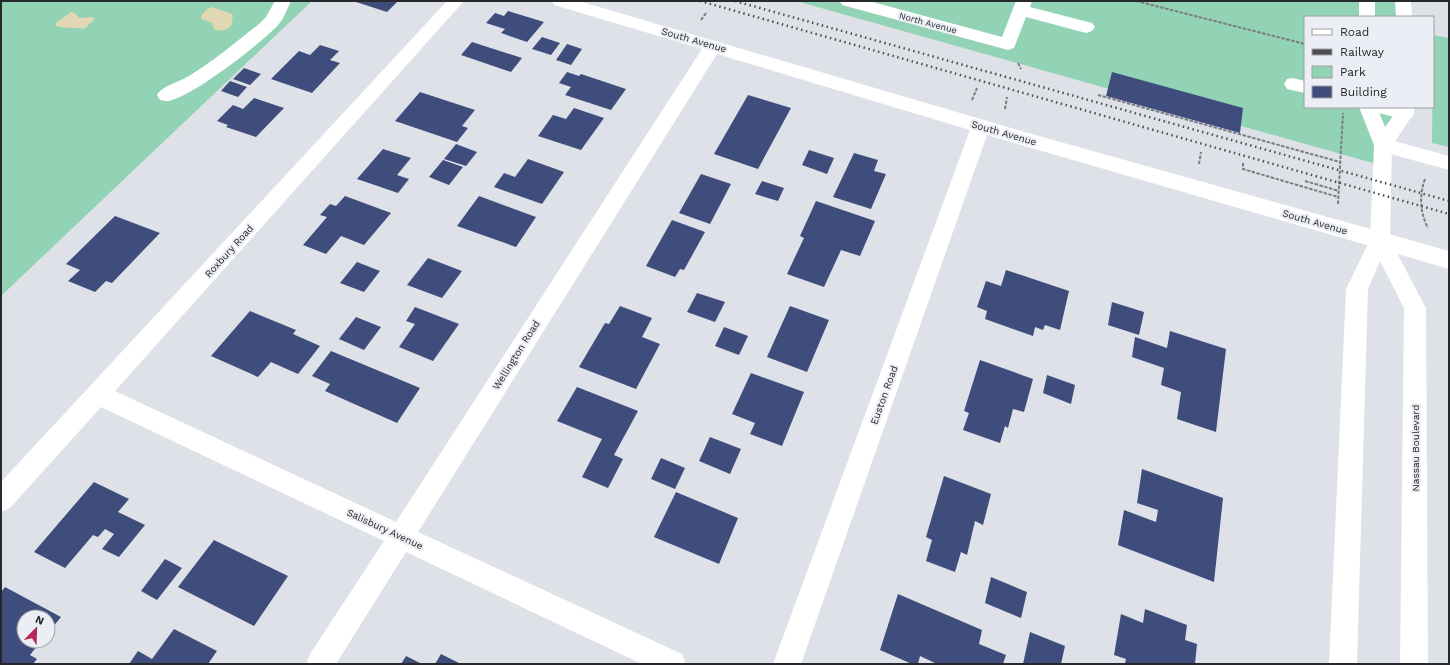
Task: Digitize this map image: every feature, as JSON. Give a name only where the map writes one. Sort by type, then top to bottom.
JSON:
[{"type":"street","points":[[166,95],[184,88],[266,28],[273,20],[283,1]]},
{"type":"street","name":"Roxbury Road","points":[[1,500],[456,1]]},
{"type":"street","name":"South Avenue","points":[[560,1],[981,126],[1449,260]]},
{"type":"street","name":"North Avenue","points":[[848,1],[1008,44],[1022,6]]},
{"type":"street","points":[[1367,1],[1367,16]]},
{"type":"street","points":[[1403,1],[1404,16]]},
{"type":"street","points":[[1022,6],[1086,27]]},
{"type":"street","name":"Wellington Road","points":[[320,664],[712,46]]},
{"type":"street","points":[[180,76],[199,72],[218,64]]},
{"type":"street","name":"Nassau Boulevard","points":[[1343,664],[1357,289],[1380,240],[1383,145],[1368,108]]},
{"type":"street","points":[[1389,108],[1405,110],[1383,145],[1449,163]]},
{"type":"street","name":"Euston Road","points":[[787,664],[981,126]]},
{"type":"street","name":"Nassau Boulevard","points":[[1380,240],[1415,308],[1414,664]]},
{"type":"street","name":"Salisbury Avenue","points":[[98,394],[672,664]]},
{"type":"path","points":[[1136,1],[1304,44]]},
{"type":"path","points":[[975,94],[977,88]]},
{"type":"path","points":[[1098,95],[1340,162]]},
{"type":"path","points":[[1006,104],[1008,97]]},
{"type":"path","points":[[1338,208],[1343,108]]},
{"type":"path","points":[[1200,160],[1201,152]]},
{"type":"path","points":[[1243,163],[1243,170],[1338,198]]},
{"type":"path","points":[[1426,176],[1422,194],[1423,220],[1428,228],[1433,232]]},
{"type":"path","points":[[1305,182],[1339,191]]},
{"type":"green space","points":[[1,1],[312,1],[1,296]]},
{"type":"green space","points":[[796,1],[1404,1],[1404,16],[1304,16],[1304,108],[1405,108],[1380,165]]},
{"type":"green space","points":[[1434,35],[1449,38],[1449,147],[1432,143],[1432,108],[1434,108]]},
{"type":"sand","points":[[212,7],[233,15],[231,26],[221,31],[214,29],[212,23],[201,19],[201,16],[207,9]]},
{"type":"sand","points":[[71,12],[75,13],[79,18],[93,17],[94,20],[84,29],[56,26],[56,23]]},
{"type":"building","points":[[353,1],[398,1],[387,12]]},
{"type":"building","points":[[508,11],[544,22],[527,42],[501,33],[505,29],[486,23],[495,13],[504,16]]},
{"type":"building","points":[[542,37],[560,43],[551,55],[532,49]]},
{"type":"building","points":[[472,42],[522,58],[511,72],[461,55]]},
{"type":"building","points":[[567,44],[582,49],[571,65],[556,60]]},
{"type":"building","points":[[320,45],[339,51],[330,60],[340,63],[312,93],[271,79],[299,51],[310,55]]},
{"type":"building","points":[[244,68],[261,74],[250,85],[233,79]]},
{"type":"building","points":[[567,72],[579,76],[581,74],[626,89],[611,110],[565,95],[571,87],[559,83]]},
{"type":"building","points":[[1112,72],[1243,108],[1240,133],[1106,96]]},
{"type":"building","points":[[230,81],[247,87],[238,97],[221,91]]},
{"type":"building","points":[[420,92],[475,110],[462,126],[468,128],[457,142],[395,121]]},
{"type":"building","points":[[748,95],[791,108],[758,169],[714,154]]},
{"type":"building","points":[[254,98],[284,108],[256,137],[226,127],[228,125],[217,121],[233,105],[243,109]]},
{"type":"building","points":[[574,108],[604,118],[581,150],[538,136],[553,115],[566,119]]},
{"type":"building","points":[[456,144],[477,152],[466,166],[444,159]]},
{"type":"building","points":[[383,149],[411,158],[397,175],[409,179],[398,193],[357,179]]},
{"type":"building","points":[[809,150],[834,158],[827,174],[802,165]]},
{"type":"building","points":[[854,153],[878,160],[874,171],[886,174],[871,209],[833,197]]},
{"type":"building","points":[[528,159],[564,172],[542,204],[494,187],[504,173],[515,177]]},
{"type":"building","points":[[443,160],[463,167],[449,185],[429,177]]},
{"type":"building","points":[[701,174],[731,184],[710,224],[679,213]]},
{"type":"building","points":[[762,181],[784,188],[778,201],[755,194]]},
{"type":"building","points":[[345,196],[391,213],[364,245],[341,236],[326,254],[303,245],[327,217],[320,215],[330,204],[336,206]]},
{"type":"building","points":[[479,196],[536,217],[516,247],[457,226]]},
{"type":"building","points":[[816,201],[875,221],[860,256],[841,250],[824,287],[787,274],[804,238],[800,236]]},
{"type":"building","points":[[115,216],[160,233],[112,283],[106,281],[95,292],[68,281],[80,270],[66,264]]},
{"type":"building","points":[[672,220],[705,232],[684,270],[680,269],[675,277],[646,266]]},
{"type":"building","points":[[428,258],[462,271],[442,298],[407,285]]},
{"type":"building","points":[[357,262],[380,271],[364,292],[340,283]]},
{"type":"building","points":[[1006,270],[1069,291],[1060,330],[1045,325],[1043,330],[1035,327],[1033,336],[985,319],[987,311],[977,307],[986,281],[1001,286]]},
{"type":"building","points":[[697,293],[725,302],[715,322],[687,312]]},
{"type":"building","points":[[1112,302],[1144,312],[1139,335],[1108,325]]},
{"type":"building","points":[[620,306],[652,318],[642,337],[660,344],[636,389],[579,367],[605,323],[609,324]]},
{"type":"building","points":[[790,306],[829,320],[807,372],[767,357]]},
{"type":"building","points":[[415,307],[459,324],[433,361],[399,347],[415,324],[406,321]]},
{"type":"building","points":[[250,311],[296,330],[293,334],[320,346],[298,374],[271,362],[258,377],[211,356]]},
{"type":"building","points":[[356,317],[381,327],[364,350],[339,339]]},
{"type":"building","points":[[724,327],[748,336],[739,355],[715,346]]},
{"type":"building","points":[[1170,331],[1226,349],[1216,432],[1177,419],[1181,392],[1161,385],[1164,368],[1132,357],[1135,337],[1167,348]]},
{"type":"building","points":[[331,351],[420,388],[397,423],[325,391],[330,384],[312,376]]},
{"type":"building","points":[[980,360],[1033,379],[1024,412],[1013,409],[1008,428],[1005,426],[1000,443],[963,430],[969,413],[964,411]]},
{"type":"building","points":[[751,373],[804,392],[782,446],[750,434],[755,423],[732,414]]},
{"type":"building","points":[[1047,375],[1075,385],[1071,404],[1043,393]]},
{"type":"building","points":[[577,387],[638,411],[614,455],[623,459],[608,488],[582,477],[602,439],[557,421]]},
{"type":"building","points":[[710,437],[741,449],[730,474],[699,461]]},
{"type":"building","points":[[661,458],[685,468],[675,489],[651,479]]},
{"type":"building","points":[[1142,469],[1223,498],[1214,582],[1118,545],[1124,510],[1156,522],[1158,510],[1137,503]]},
{"type":"building","points":[[944,476],[991,494],[983,525],[975,521],[967,555],[961,552],[955,572],[926,561],[932,540],[926,537]]},
{"type":"building","points":[[94,482],[129,499],[118,512],[145,525],[119,557],[102,549],[114,534],[105,529],[98,537],[93,535],[65,568],[34,552]]},
{"type":"building","points":[[676,492],[738,518],[719,564],[654,537]]},
{"type":"building","points":[[214,540],[288,576],[254,626],[178,587]]},
{"type":"building","points":[[165,559],[182,568],[157,600],[141,591]]},
{"type":"building","points":[[991,577],[1027,592],[1021,618],[985,603]]},
{"type":"building","points":[[5,587],[46,609],[16,609],[16,649],[35,649],[30,655],[37,659],[33,664],[1,664],[1,592]]},
{"type":"building","points":[[898,594],[982,630],[979,644],[1006,655],[1003,664],[937,664],[920,656],[918,664],[912,664],[880,650]]},
{"type":"building","points":[[1145,609],[1187,625],[1185,640],[1197,644],[1195,664],[1125,664],[1126,659],[1114,655],[1121,614],[1143,623]]},
{"type":"building","points":[[56,614],[61,617],[56,623]]},
{"type":"building","points":[[174,629],[217,651],[208,664],[129,664],[138,651],[152,659]]},
{"type":"building","points":[[1030,632],[1065,646],[1061,664],[1023,664]]},
{"type":"building","points":[[441,654],[461,664],[435,664]]},
{"type":"building","points":[[406,656],[422,664],[401,664]]},
{"type":"railway","points":[[700,1],[1449,214]]},
{"type":"railway","points":[[735,1],[1449,201]]}]
